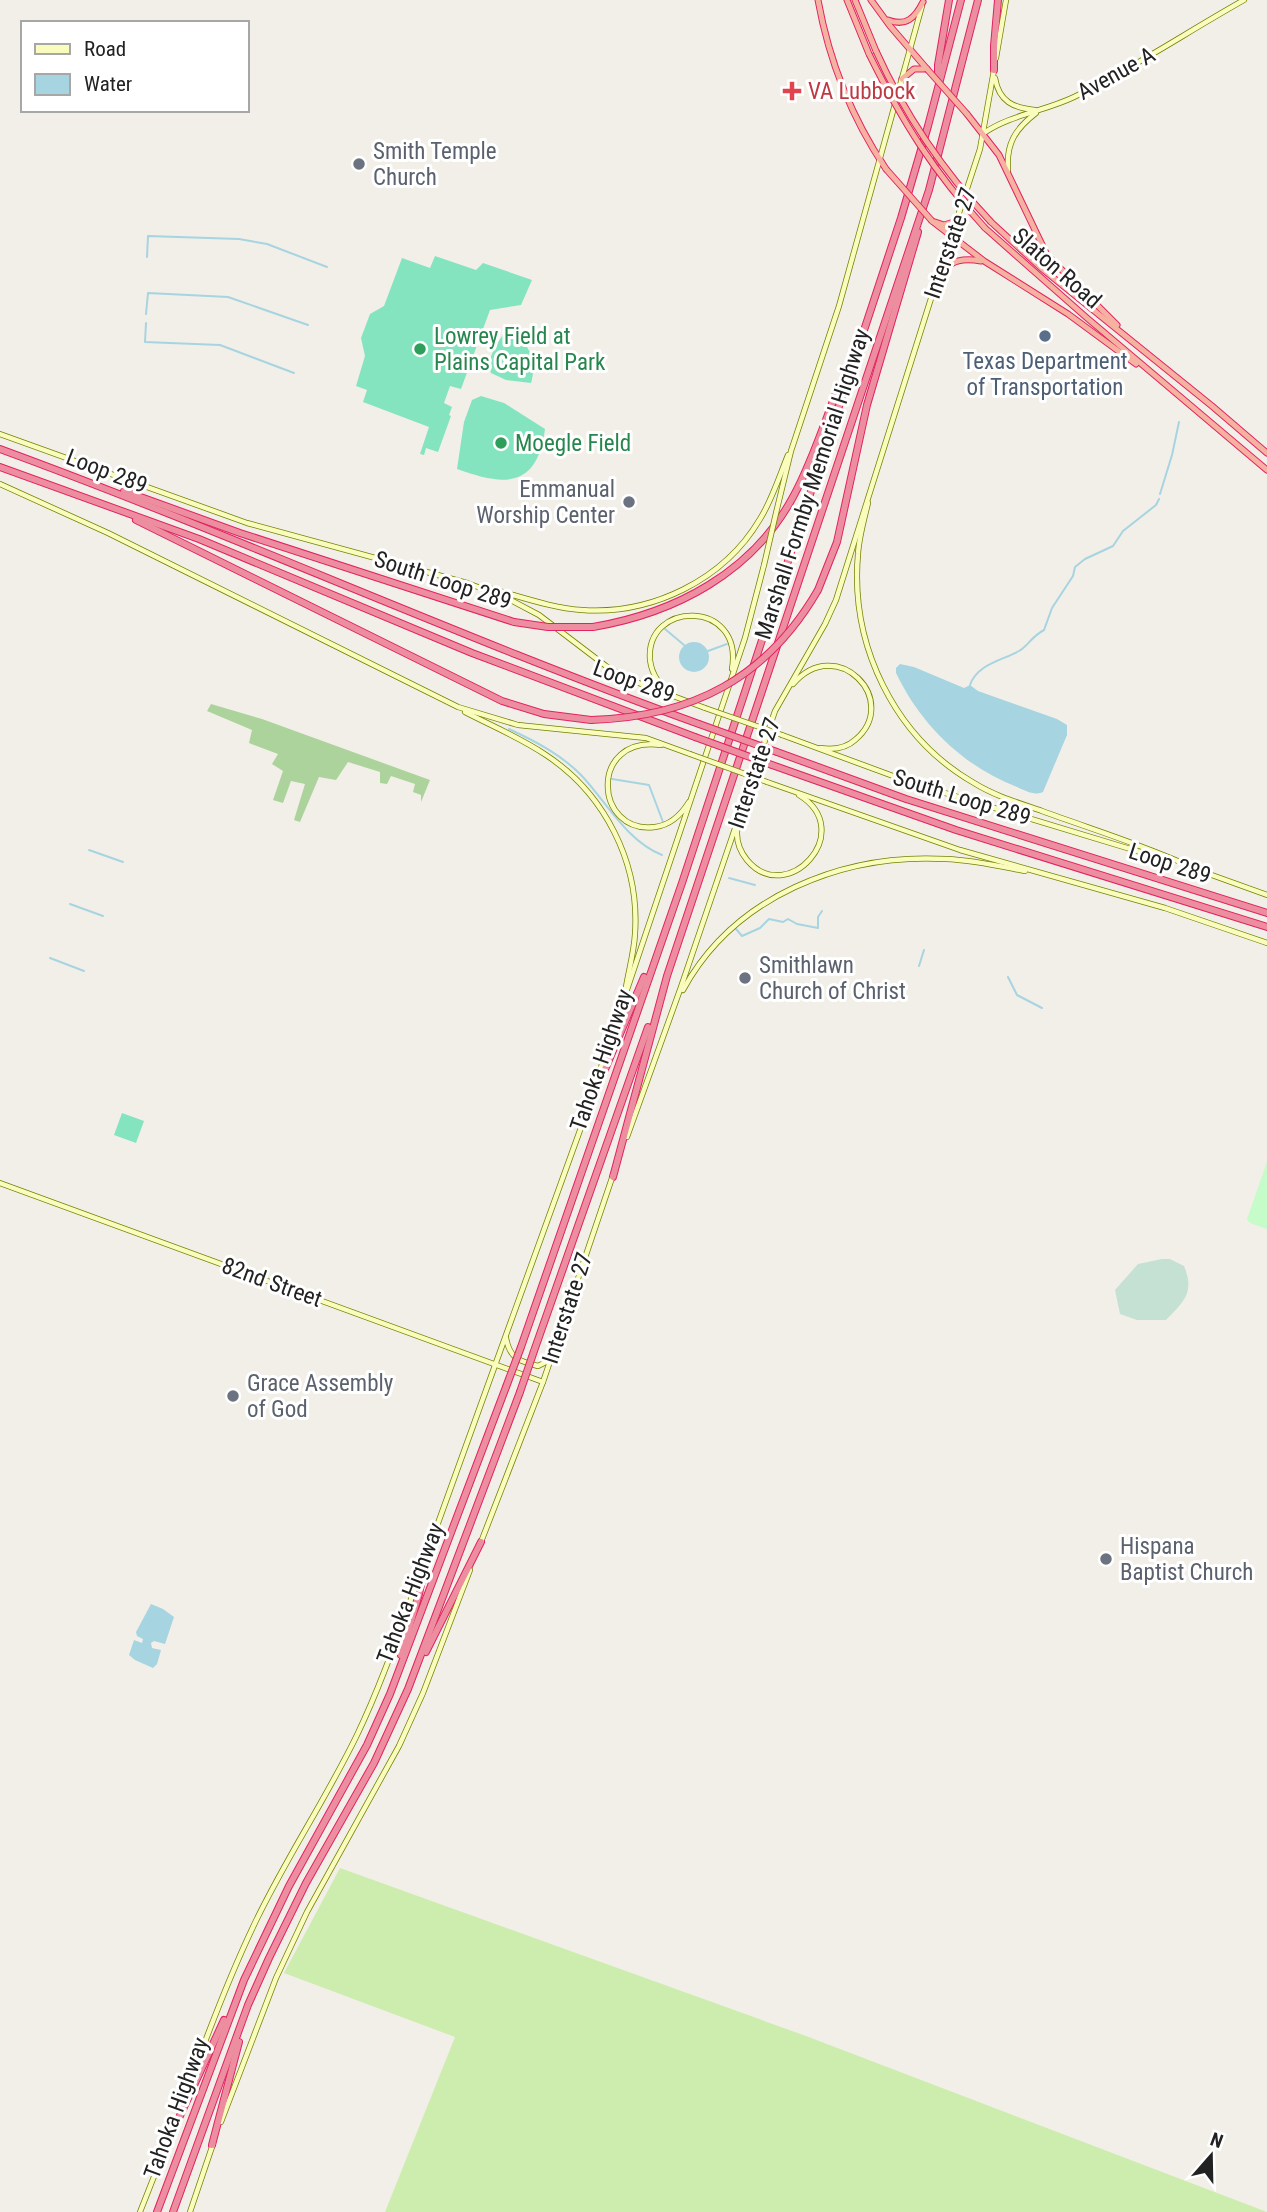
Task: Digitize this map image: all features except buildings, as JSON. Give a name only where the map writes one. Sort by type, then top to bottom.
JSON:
[{"type":"highway","points":[[818,0],[828,49],[849,105],[886,169],[932,221],[984,261],[1068,314],[1164,384]]},
{"type":"highway","name":"Slaton Road","points":[[847,0],[869,54],[899,114],[929,161],[985,228],[1267,470]]},
{"type":"highway","name":"Slaton Road","points":[[855,0],[876,51],[912,121],[934,155],[966,195],[1040,267],[1212,405],[1267,453]]},
{"type":"highway","points":[[871,0],[984,133],[1008,173],[1047,255],[1132,340]]},
{"type":"highway","points":[[938,87],[938,65],[949,0]]},
{"type":"highway","name":"Marshall Formby Memorial Highway","points":[[651,967],[682,883],[901,218],[961,0]]},
{"type":"highway","name":"Marshall Formby Memorial Highway","points":[[667,976],[929,190],[978,0]]},
{"type":"highway","points":[[994,70],[993,46],[998,0]]},
{"type":"highway","points":[[883,17],[894,23],[906,22],[914,17],[923,1]]},
{"type":"highway","points":[[901,79],[914,69],[928,69]]},
{"type":"highway","points":[[96,502],[171,535],[502,701],[544,714],[591,720],[621,719],[686,704],[738,679],[759,664],[783,640],[818,590],[837,542],[867,405],[929,190]]},
{"type":"highway","points":[[932,221],[944,225],[957,220]]},
{"type":"highway","points":[[934,289],[942,273],[951,264],[969,259],[984,261]]},
{"type":"highway","points":[[106,488],[120,490],[252,537],[514,622],[548,627],[593,627],[649,615],[693,596],[727,573],[764,541],[793,498],[836,393],[849,374]]},
{"type":"highway","points":[[1202,416],[1212,405]]},
{"type":"highway","name":"Loop 289","points":[[0,449],[312,570],[501,650],[776,752],[906,799],[1267,913]]},
{"type":"highway","name":"Loop 289","points":[[0,467],[212,544],[506,666],[772,765],[956,830],[1267,927]]},
{"type":"highway","points":[[582,1124],[643,979],[651,967]]},
{"type":"highway","name":"Tahoka Highway","points":[[157,2212],[242,1984],[289,1886],[367,1745],[396,1678],[521,1347],[651,967]]},
{"type":"highway","points":[[613,1177],[667,976]]},
{"type":"highway","name":"Tahoka Highway","points":[[173,2212],[251,2000],[294,1906],[374,1763],[411,1682],[520,1392],[667,976]]},
{"type":"highway","points":[[411,1682],[481,1542]]},
{"type":"highway","points":[[396,1678],[429,1549]]},
{"type":"highway","points":[[167,2144],[242,1984]]},
{"type":"highway","points":[[212,2145],[251,2000]]},
{"type":"main road","name":"Interstate 27","points":[[481,1542],[543,1382],[775,711],[831,612],[984,133],[1006,0]]},
{"type":"main road","name":"Avenue A","points":[[984,133],[993,127],[1086,91],[1244,0]]},
{"type":"main road","name":"Interstate 27","points":[[429,1549],[582,1124],[746,638],[794,442],[839,306],[923,1]]},
{"type":"main road","points":[[994,70],[996,86],[1007,102],[1017,108],[1040,111]]},
{"type":"main road","points":[[1008,173],[1007,157],[1012,138],[1023,124],[1040,111]]},
{"type":"main road","name":"South Loop 289","points":[[0,434],[247,523],[467,583],[516,602],[539,615],[606,666],[628,679],[912,783],[1196,869],[1267,895]]},
{"type":"main road","points":[[467,583],[581,610],[618,609],[666,598],[709,574],[751,533],[772,495],[794,442]]},
{"type":"main road","points":[[883,446],[859,540],[857,594],[868,652],[885,692],[901,716],[933,754],[975,784],[1013,801],[1196,869]]},
{"type":"main road","name":"South Loop 289","points":[[0,484],[108,533],[436,697],[478,714],[519,725],[646,738],[960,850],[1064,878],[1212,923],[1267,943]]},
{"type":"main road","points":[[680,699],[663,688],[656,678],[650,655],[653,643],[662,628],[673,619],[687,616],[709,618],[722,628],[730,639],[734,662],[728,691]]},
{"type":"main road","points":[[775,711],[794,682],[810,670],[832,665],[856,675],[868,690],[871,703],[870,719],[863,732],[851,743],[831,750],[808,746]]},
{"type":"main road","points":[[436,697],[546,754],[583,786],[608,819],[625,857],[635,900],[634,944],[624,998]]},
{"type":"main road","points":[[674,747],[642,744],[623,752],[608,776],[611,804],[628,822],[644,827],[656,827],[678,817],[693,795]]},
{"type":"main road","points":[[743,801],[736,833],[743,854],[749,863],[760,871],[774,875],[790,873],[801,868],[814,856],[821,839],[821,827],[810,804],[785,788]]},
{"type":"main road","points":[[660,1044],[689,978],[711,947],[751,911],[808,881],[850,867],[917,859],[979,862],[1064,878]]},
{"type":"main road","name":"82nd Street","points":[[0,1183],[543,1382]]},
{"type":"main road","points":[[505,1337],[509,1353],[521,1360],[538,1366],[545,1364],[551,1357]]},
{"type":"main road","name":"Tahoka Highway","points":[[190,2212],[212,2145],[276,1978],[307,1912],[408,1726],[481,1542]]},
{"type":"main road","name":"Tahoka Highway","points":[[140,2212],[251,1930],[370,1707],[429,1549]]},
{"type":"green space","name":"Lowrey Field at Plains Capital Park","points":[[435,256],[476,270],[483,263],[532,280],[521,305],[490,310],[461,389],[450,386],[444,403],[452,407],[451,416],[438,452],[426,448],[424,455],[420,454],[429,427],[363,402],[367,390],[356,386],[365,356],[361,338],[370,314],[384,306],[402,258],[430,268]]},
{"type":"green space","points":[[506,330],[520,339],[529,351],[533,366],[531,383],[506,380],[491,373],[491,357]]},
{"type":"green space","name":"Moegle Field","points":[[481,396],[504,403],[545,429],[541,449],[526,473],[503,480],[457,469],[464,422],[472,400]]},
{"type":"green space","points":[[211,704],[262,719],[430,780],[421,802],[421,795],[413,792],[415,784],[391,776],[387,784],[380,783],[380,772],[348,762],[336,780],[319,777],[300,822],[294,820],[305,784],[291,781],[283,803],[273,800],[283,771],[272,764],[278,754],[249,743],[252,730],[207,711]]},
{"type":"green space","points":[[122,1113],[144,1121],[136,1143],[114,1135]]},
{"type":"green space","points":[[1267,1162],[1267,1229],[1250,1223],[1247,1219]]},
{"type":"green space","points":[[1170,1259],[1184,1266],[1188,1290],[1183,1302],[1166,1320],[1137,1320],[1120,1314],[1115,1290],[1138,1264]]},
{"type":"green space","points":[[340,1868],[806,2036],[1267,2212],[385,2212],[455,2037],[284,1973]]},
{"type":"water","points":[[694,642],[705,646],[709,657],[705,668],[694,672],[683,668],[679,657],[683,646]]},
{"type":"water","points":[[900,664],[914,667],[964,688],[970,685],[978,691],[1067,725],[1067,735],[1043,792],[1030,792],[997,778],[979,768],[946,742],[906,692],[896,673]]},
{"type":"water","points":[[151,1604],[174,1617],[165,1644],[154,1641],[151,1643],[152,1648],[161,1650],[153,1668],[129,1655],[134,1640],[142,1643],[143,1639],[137,1636],[136,1632]]},
{"type":"waterway","points":[[147,257],[148,236],[239,239],[267,244],[327,267]]},
{"type":"waterway","points":[[146,314],[148,293],[228,297],[308,325]]},
{"type":"waterway","points":[[146,323],[145,342],[220,345],[294,373]]},
{"type":"waterway","points":[[1160,494],[1179,422]]},
{"type":"waterway","points":[[970,685],[984,667],[1019,651],[1044,630],[1052,608],[1073,576],[1075,567],[1085,559],[1113,546],[1123,531],[1156,505],[1159,499]]},
{"type":"waterway","points":[[665,629],[684,645]]},
{"type":"waterway","points":[[708,651],[727,644]]},
{"type":"waterway","points":[[509,729],[566,761],[638,841],[662,855]]},
{"type":"waterway","points":[[612,779],[649,785],[663,822]]},
{"type":"waterway","points":[[89,850],[123,862]]},
{"type":"waterway","points":[[729,878],[755,885]]},
{"type":"waterway","points":[[70,904],[103,916]]},
{"type":"waterway","points":[[736,929],[742,936],[760,928],[769,919],[783,922],[788,919],[797,924],[818,928],[818,917],[822,911]]},
{"type":"waterway","points":[[919,966],[924,950]]},
{"type":"waterway","points":[[50,958],[84,971]]},
{"type":"waterway","points":[[1008,977],[1017,995],[1042,1008]]},
{"type":"place","name":"VA Lubbock","points":[[792,91]]},
{"type":"place","name":"Smith Temple Church","points":[[359,164]]},
{"type":"place","name":"Texas Department of Transportation","points":[[1045,336]]},
{"type":"place","name":"Lowrey Field at Plains Capital Park","points":[[420,349]]},
{"type":"place","name":"Moegle Field","points":[[501,443]]},
{"type":"place","name":"Emmanual Worship Center","points":[[629,502]]},
{"type":"place","name":"Smithlawn Church of Christ","points":[[745,978]]},
{"type":"place","name":"Grace Assembly of God","points":[[233,1396]]},
{"type":"place","name":"Hispana Baptist Church","points":[[1106,1559]]}]
